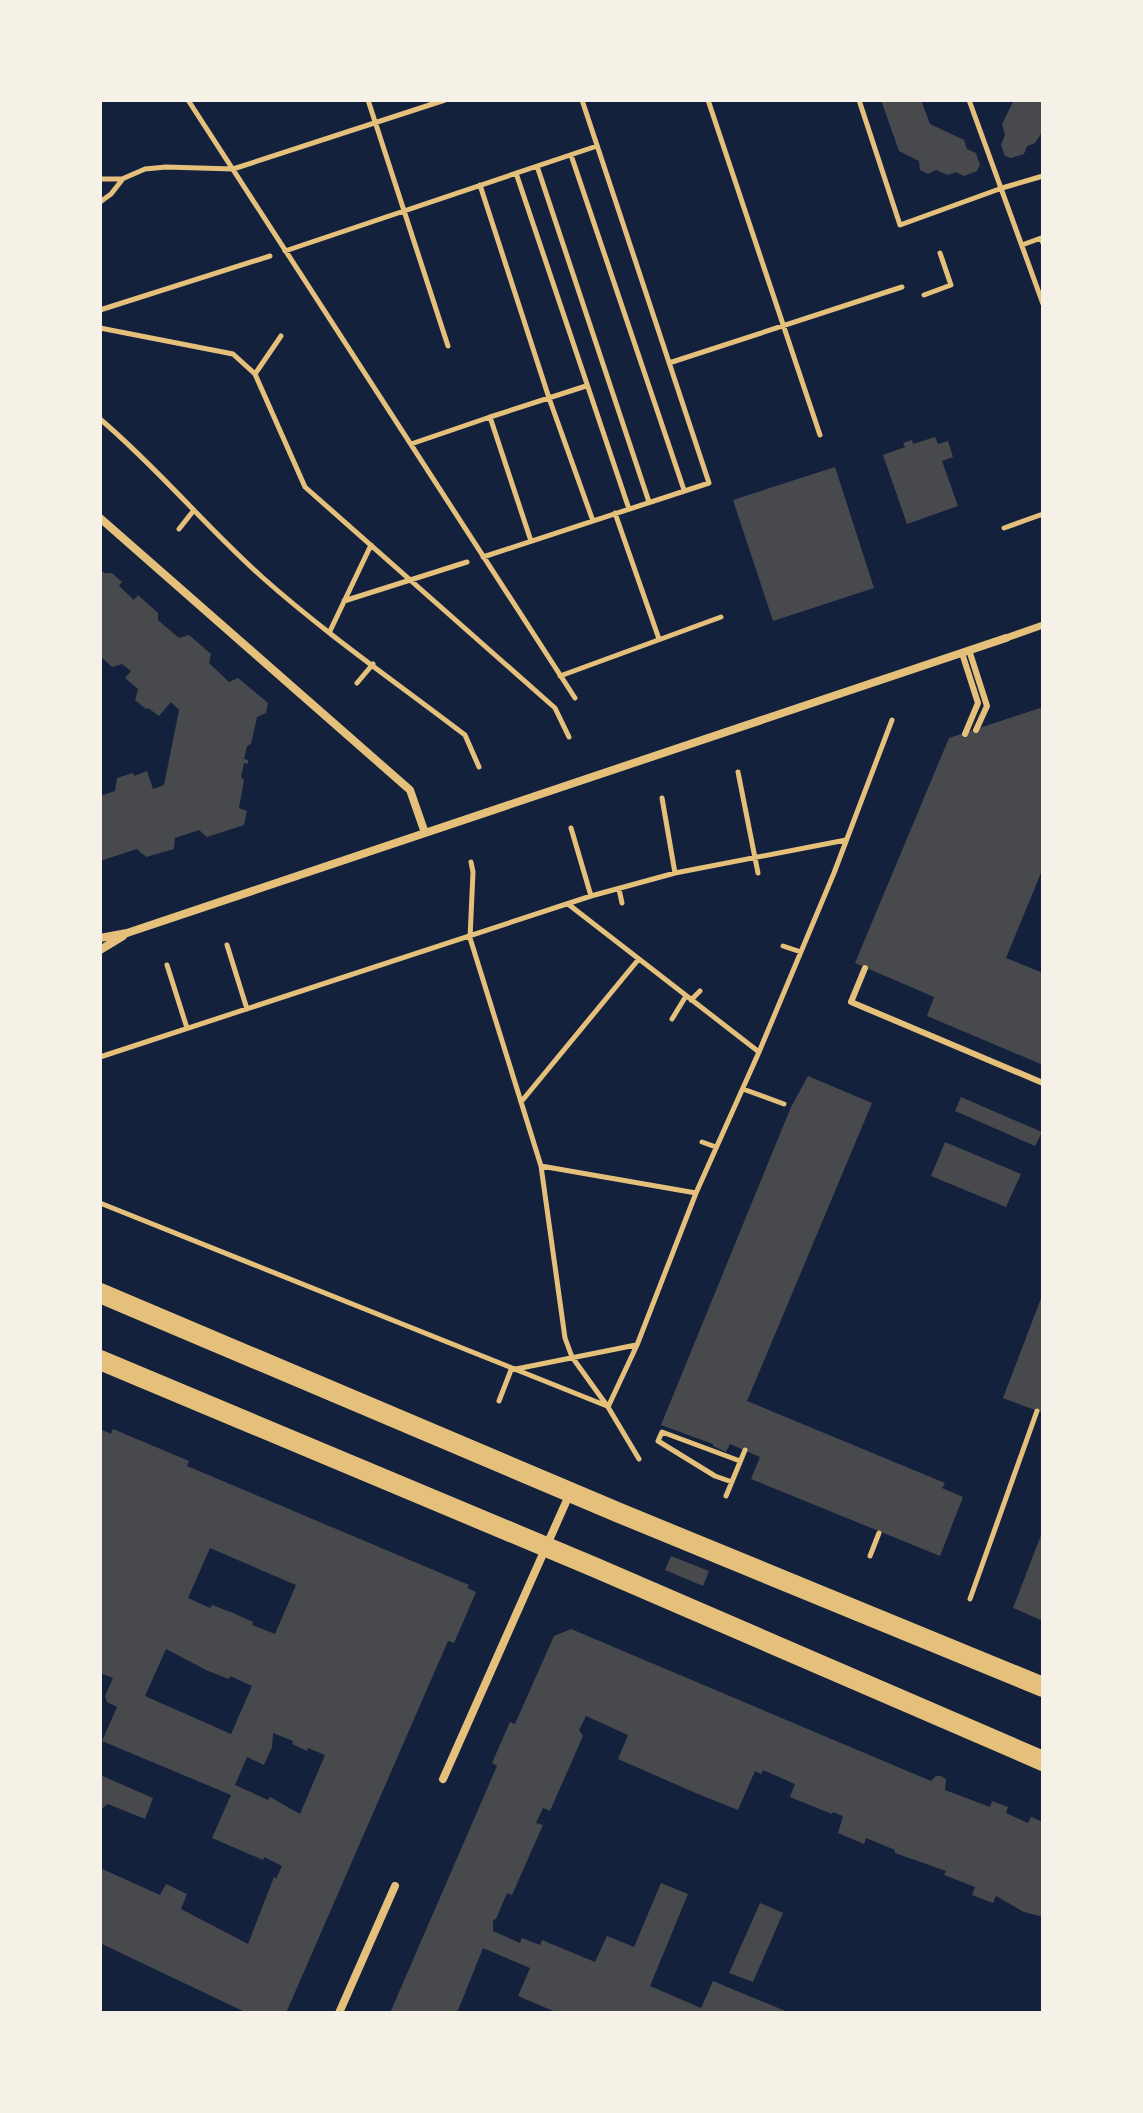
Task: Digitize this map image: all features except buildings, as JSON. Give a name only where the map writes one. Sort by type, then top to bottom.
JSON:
[{"type":"main road","points":[[100,1293],[1043,1687]]},
{"type":"main road","points":[[100,1360],[1043,1761]]},
{"type":"street","points":[[100,518],[410,790],[425,833]]},
{"type":"street","points":[[100,938],[127,933],[1043,625]]},
{"type":"street","points":[[100,950],[127,933]]},
{"type":"street","points":[[443,1779],[571,1492]]},
{"type":"street","points":[[339,2013],[395,1886]]},
{"type":"lane","points":[[966,651],[987,706],[976,730]]},
{"type":"lane","points":[[965,734],[978,703],[966,651]]},
{"type":"lane","points":[[865,968],[851,1002],[1043,1083]]},
{"type":"path","points":[[188,100],[575,698]]},
{"type":"path","points":[[368,100],[448,346]]},
{"type":"path","points":[[100,179],[122,179],[145,169],[166,167],[233,169],[445,100]]},
{"type":"path","points":[[483,557],[709,483],[582,100]]},
{"type":"path","points":[[708,100],[820,435]]},
{"type":"path","points":[[859,100],[900,225],[1043,176]]},
{"type":"path","points":[[969,100],[1043,304]]},
{"type":"path","points":[[285,251],[597,146]]},
{"type":"path","points":[[571,155],[684,490]]},
{"type":"path","points":[[537,166],[649,502]]},
{"type":"path","points":[[516,173],[629,509]]},
{"type":"path","points":[[100,202],[111,194],[122,179]]},
{"type":"path","points":[[480,185],[549,398],[593,521]]},
{"type":"path","points":[[1022,245],[1041,238],[1043,243]]},
{"type":"path","points":[[924,295],[951,285],[940,253]]},
{"type":"path","points":[[100,310],[270,256]]},
{"type":"path","points":[[669,363],[902,287]]},
{"type":"path","points":[[100,328],[233,354],[255,374],[305,487],[555,708],[569,737]]},
{"type":"path","points":[[255,374],[281,336]]},
{"type":"path","points":[[411,444],[586,386]]},
{"type":"path","points":[[490,417],[531,541]]},
{"type":"path","points":[[100,419],[135,449],[268,582],[465,735],[479,767]]},
{"type":"path","points":[[179,529],[194,510]]},
{"type":"path","points":[[615,513],[659,639]]},
{"type":"path","points":[[1004,528],[1043,514]]},
{"type":"path","points":[[330,631],[371,545]]},
{"type":"path","points":[[344,601],[467,562]]},
{"type":"path","points":[[560,676],[721,617]]},
{"type":"path","points":[[357,683],[373,664]]},
{"type":"path","points":[[608,1407],[637,1345],[696,1193],[801,952],[892,720]]},
{"type":"path","points":[[738,772],[758,873]]},
{"type":"path","points":[[662,798],[675,873]]},
{"type":"path","points":[[571,828],[591,896]]},
{"type":"path","points":[[100,1057],[591,896],[675,873],[846,840]]},
{"type":"path","points":[[471,862],[470,938],[541,1166],[565,1338],[572,1357],[608,1407],[639,1459]]},
{"type":"path","points":[[619,888],[622,903]]},
{"type":"path","points":[[568,904],[759,1052]]},
{"type":"path","points":[[227,945],[247,1009]]},
{"type":"path","points":[[783,946],[801,952]]},
{"type":"path","points":[[521,1102],[638,960]]},
{"type":"path","points":[[167,965],[187,1028]]},
{"type":"path","points":[[672,1019],[689,998],[700,991]]},
{"type":"path","points":[[743,1089],[784,1104]]},
{"type":"path","points":[[702,1142],[717,1147]]},
{"type":"path","points":[[541,1166],[611,1174],[696,1193]]},
{"type":"path","points":[[100,1203],[608,1407]]},
{"type":"path","points":[[511,1370],[637,1345]]},
{"type":"path","points":[[499,1401],[511,1370]]},
{"type":"path","points":[[970,1599],[1037,1411]]},
{"type":"path","points":[[732,1482],[715,1476],[658,1441],[662,1432],[740,1461]]},
{"type":"path","points":[[726,1496],[745,1450]]},
{"type":"path","points":[[870,1556],[879,1533]]}]
